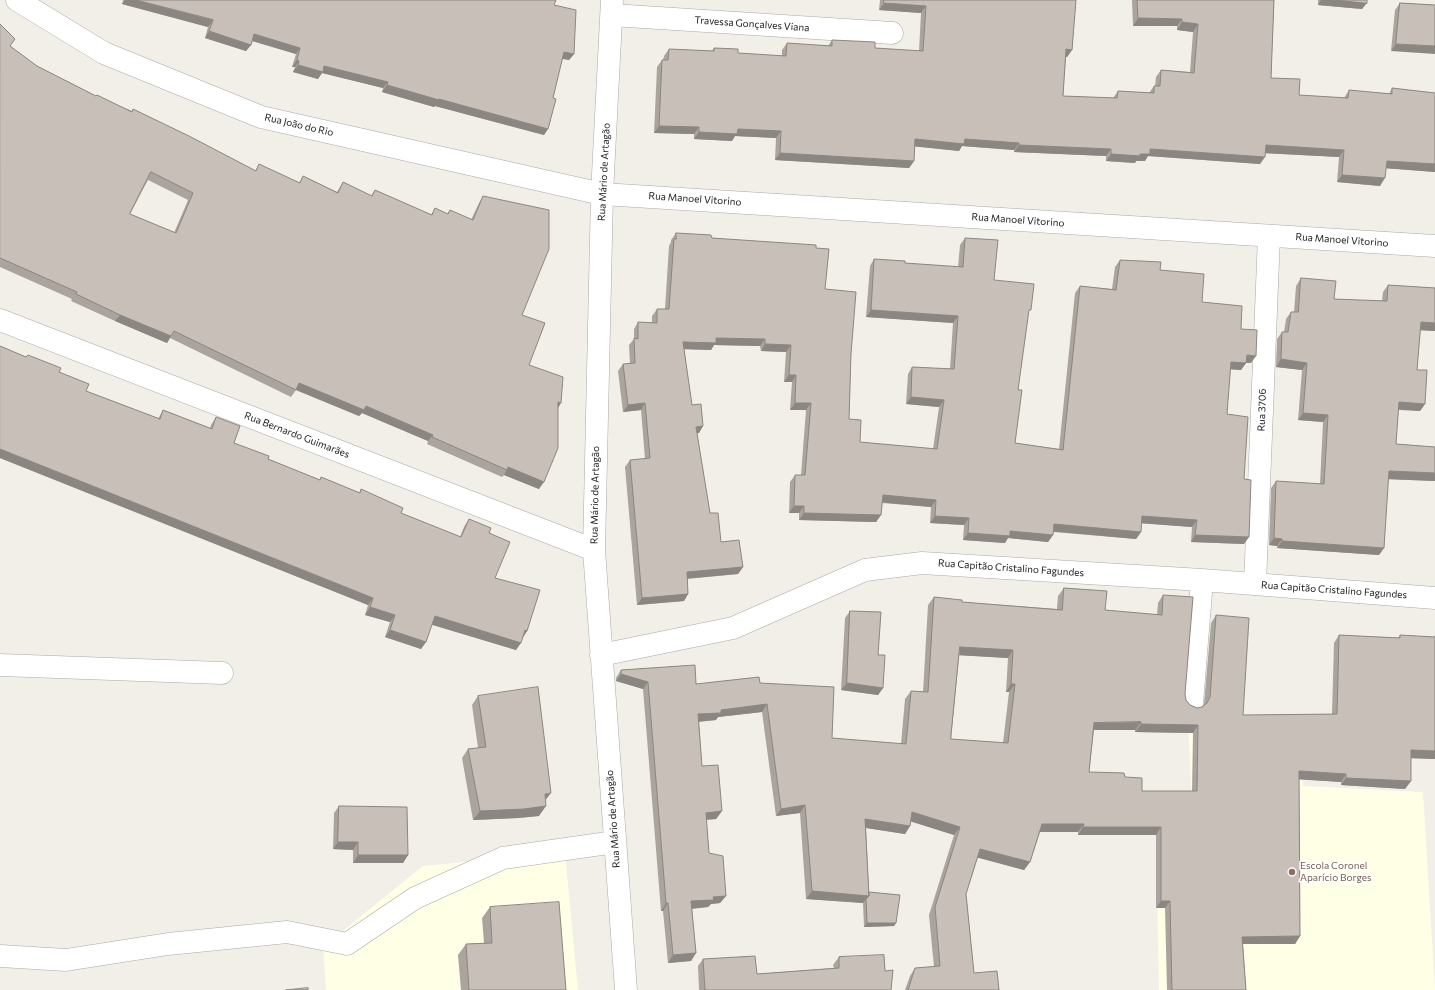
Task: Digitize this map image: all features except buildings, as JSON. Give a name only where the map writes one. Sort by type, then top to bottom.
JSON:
[{"type":"street","name":"Rua João do Rio","points":[[17,0],[104,53],[261,117],[602,194]]},
{"type":"street","name":"Rua Mário de Artagão","points":[[612,8],[602,194],[594,550],[626,990]]},
{"type":"street","name":"Travessa Gonçalves Viana","points":[[612,8],[892,33]]},
{"type":"street","name":"Rua Manoel Vitorino","points":[[602,194],[1435,246]]},
{"type":"street","name":"Rua 3706","points":[[1255,584],[1269,236]]},
{"type":"street","name":"Rua Bernardo Guimarães","points":[[0,320],[594,550]]},
{"type":"street","name":"Rua Capitão Cristalino Fagundes","points":[[601,655],[733,628],[865,570],[922,562],[1202,580],[1435,598]]},
{"type":"street","points":[[1192,703],[1202,580]]},
{"type":"street","points":[[0,665],[222,673]]},
{"type":"street","points":[[0,956],[66,960],[168,944],[288,932],[347,944],[414,898],[503,858],[615,842]]},
{"type":"shaded area","name":"Escola Coronel Aparício Borges","points":[[1300,716],[1303,786],[1423,792],[1435,990],[1159,990],[1156,835],[1193,834],[1188,718]]},
{"type":"shaded area","points":[[565,852],[578,990],[326,990],[323,947],[423,866]]},
{"type":"place","name":"Escola Coronel Aparício Borges","points":[[1292,872]]}]
